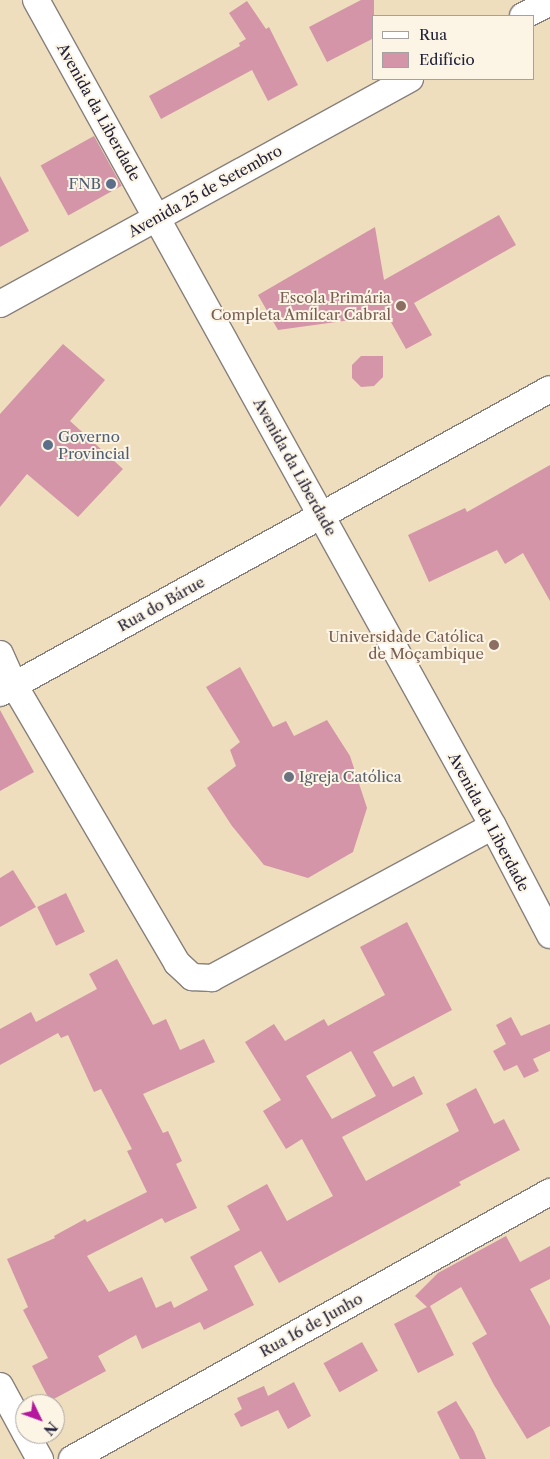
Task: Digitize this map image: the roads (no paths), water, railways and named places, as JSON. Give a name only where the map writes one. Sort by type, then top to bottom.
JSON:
[{"type":"street","name":"Avenida da Liberdade","points":[[36,0],[493,826],[550,935]]},
{"type":"street","points":[[526,15],[550,2]]},
{"type":"street","name":"Avenida 25 de Setembro","points":[[0,304],[408,80]]},
{"type":"street","name":"Rua do Bárue","points":[[7,689],[550,389]]},
{"type":"street","points":[[0,654],[7,689],[177,963],[192,977],[212,978],[493,826]]},
{"type":"street","name":"Rua 16 de Junho","points":[[72,1459],[550,1192]]},
{"type":"street","points":[[0,1386],[15,1413]]},
{"type":"street","points":[[32,1444],[40,1459]]},
{"type":"place","name":"FNB","points":[[111,184]]},
{"type":"place","name":"Escola Primária Completa Amílcar Cabral","points":[[401,306]]},
{"type":"place","name":"Governo Provincial","points":[[48,445]]},
{"type":"place","name":"Universidade Católica de Moçambique","points":[[494,645]]},
{"type":"place","name":"Igreja Católica","points":[[289,777]]}]
